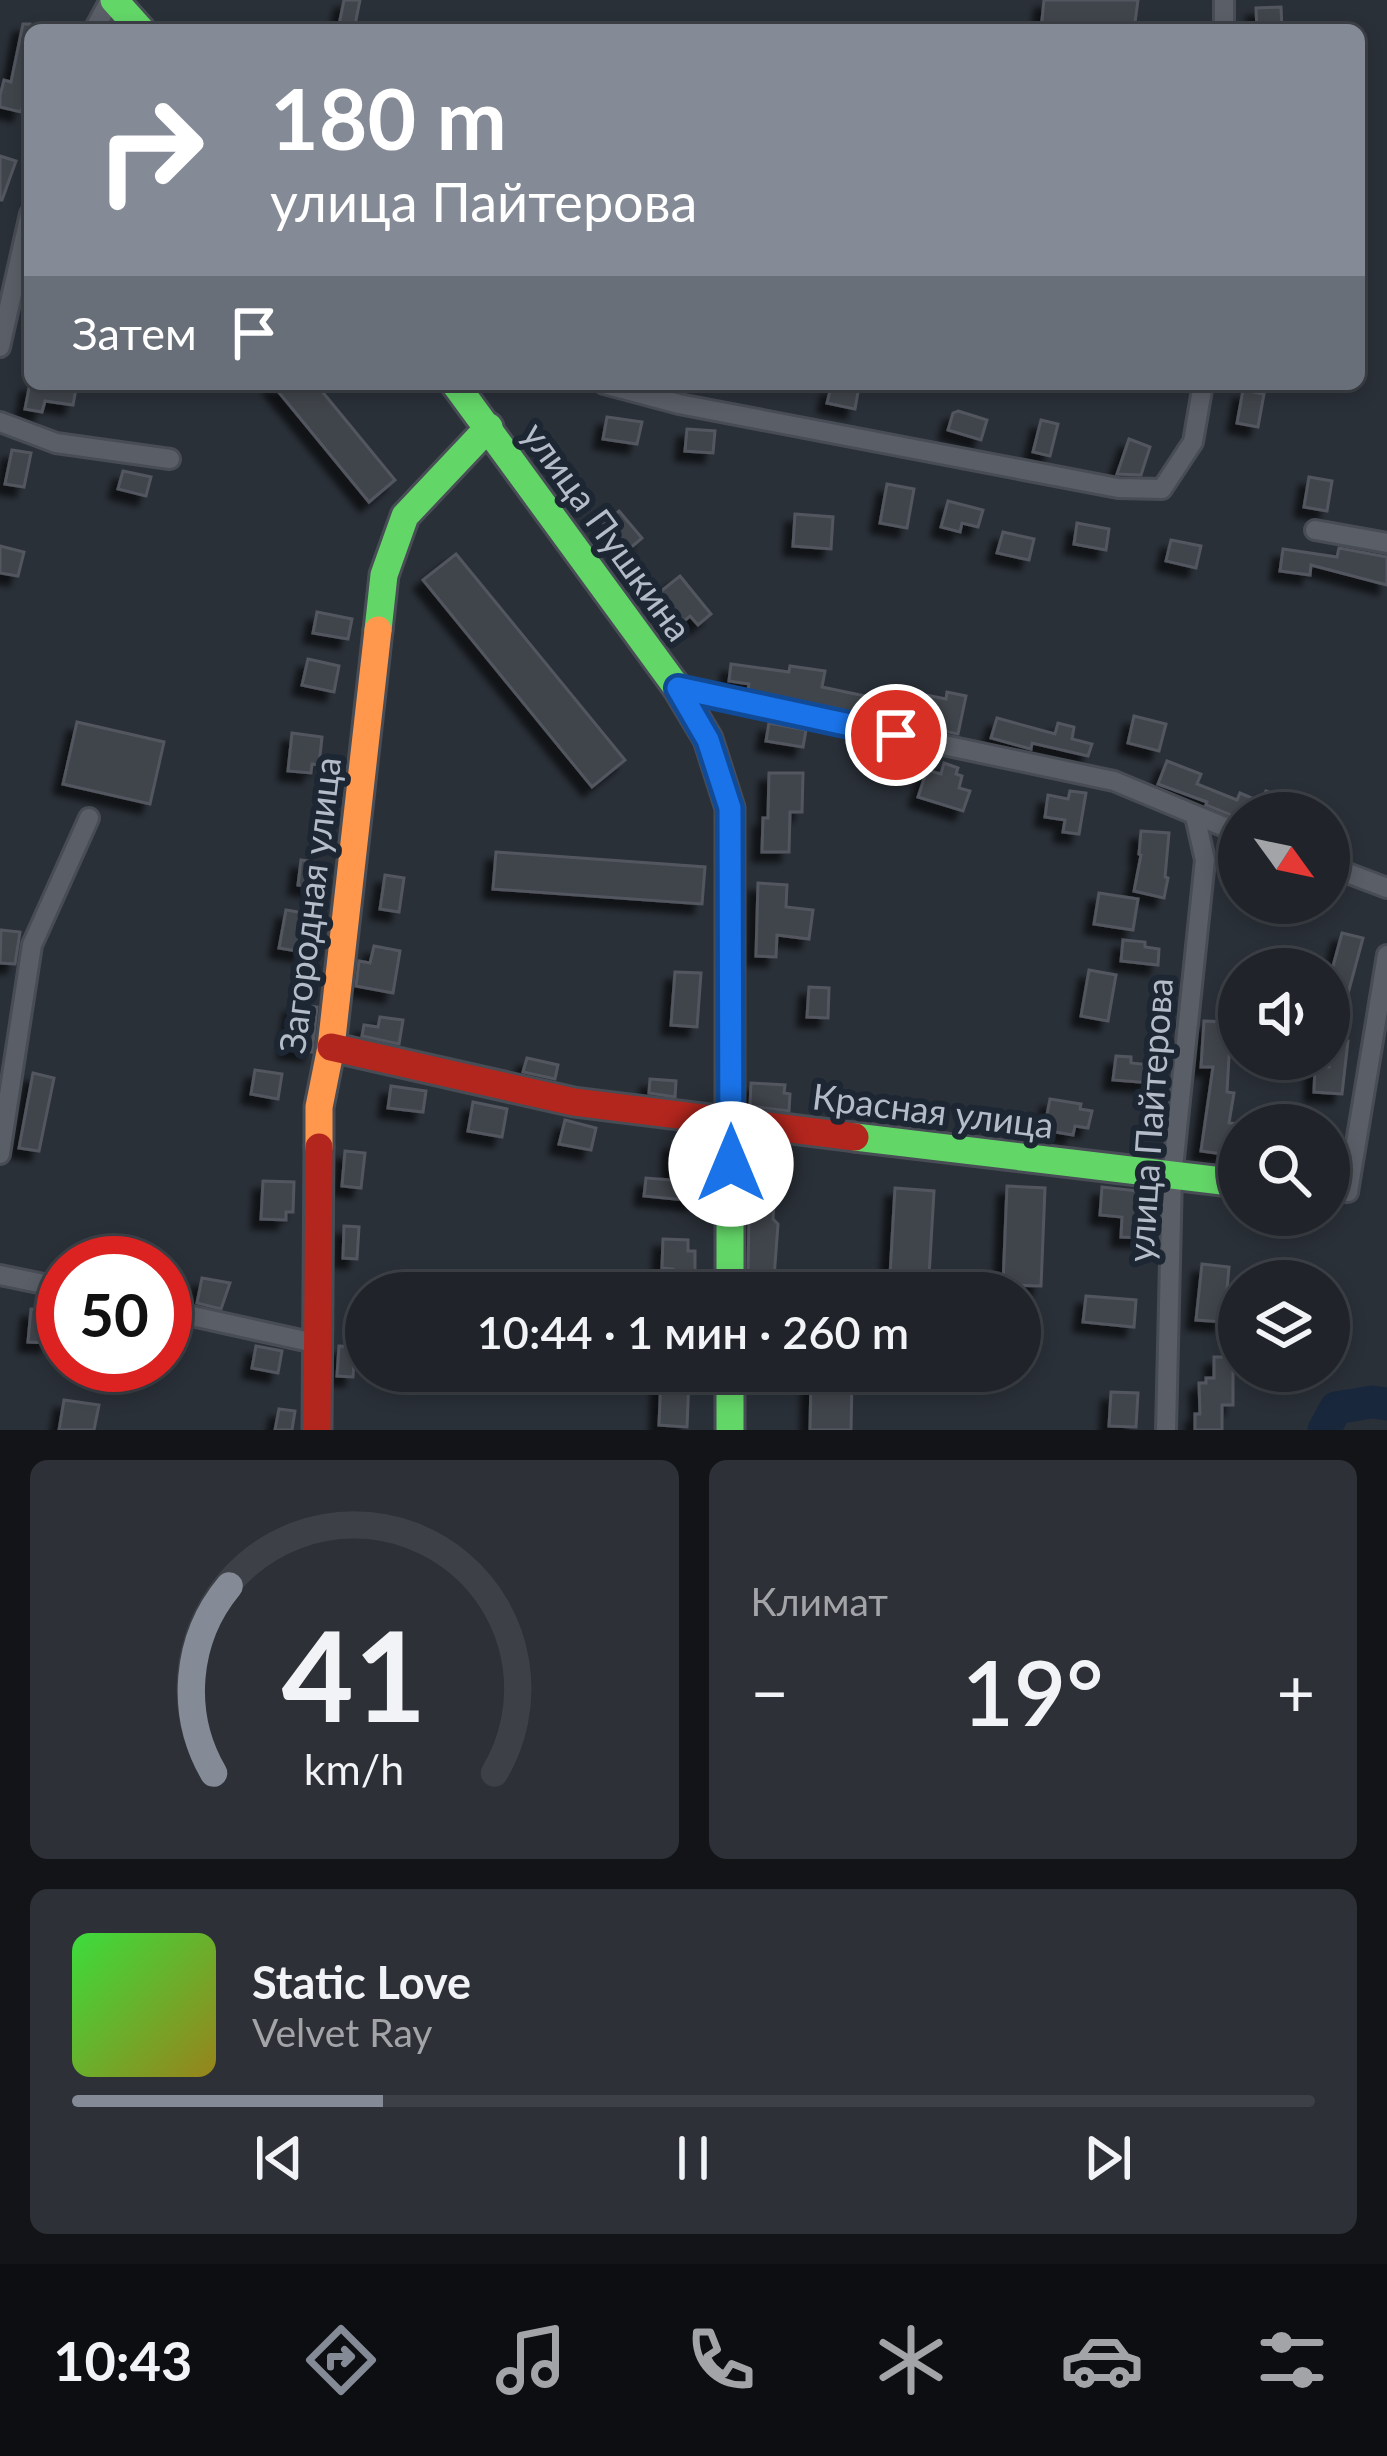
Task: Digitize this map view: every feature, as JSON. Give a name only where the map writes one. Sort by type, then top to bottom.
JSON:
[{"type":"street","points":[[112,0],[135,24]]},
{"type":"street","points":[[0,347],[24,241]]},
{"type":"street","name":"улица Пушкина","points":[[460,390],[678,688],[708,740],[730,808],[730,1272]]},
{"type":"street","points":[[626,390],[1118,488],[1162,488],[1192,442],[1202,390]]},
{"type":"street","points":[[0,422],[56,442],[170,459]]},
{"type":"street","name":"Загородная улица","points":[[317,1430],[319,1107],[331,1047],[384,574],[405,516],[489,427]]},
{"type":"street","points":[[1315,530],[1387,543]]},
{"type":"street","points":[[678,688],[1114,781],[1218,824]]},
{"type":"street","name":"улица Пайтерова","points":[[1166,1430],[1172,1177],[1205,860],[1196,816]]},
{"type":"street","points":[[0,1154],[32,945],[89,818]]},
{"type":"street","points":[[1350,874],[1387,888]]},
{"type":"street","points":[[1350,1180],[1387,955]]},
{"type":"street","name":"Красная улица","points":[[331,1047],[574,1102],[1218,1181]]},
{"type":"street","points":[[0,1275],[36,1282]]},
{"type":"street","points":[[192,1316],[319,1344]]},
{"type":"street","points":[[730,1392],[730,1430]]},
{"type":"building","points":[[344,0],[360,0],[355,24],[339,24]]},
{"type":"building","points":[[1044,0],[1138,0],[1135,24],[1042,24]]},
{"type":"building","points":[[1281,7],[1282,24],[1257,24],[1256,8]]},
{"type":"building","points":[[24,24],[21,112],[0,107],[4,80],[11,82]]},
{"type":"building","points":[[0,156],[16,161],[2,200],[0,200]]},
{"type":"building","points":[[29,390],[76,390],[73,405],[45,401],[42,412],[25,409]]},
{"type":"building","points":[[277,390],[321,390],[395,480],[369,502]]},
{"type":"building","points":[[830,390],[858,392],[855,409],[827,403]]},
{"type":"building","points":[[1243,390],[1264,394],[1258,427],[1237,423]]},
{"type":"building","points":[[958,411],[987,420],[981,440],[948,430]]},
{"type":"building","points":[[607,417],[642,422],[637,444],[603,439]]},
{"type":"building","points":[[1041,420],[1058,424],[1050,456],[1033,452]]},
{"type":"building","points":[[687,429],[715,431],[713,453],[685,451]]},
{"type":"building","points":[[1129,439],[1150,447],[1141,475],[1117,474]]},
{"type":"building","points":[[12,450],[31,453],[24,487],[5,484]]},
{"type":"building","points":[[123,471],[151,477],[146,496],[118,489]]},
{"type":"building","points":[[1309,477],[1332,481],[1327,511],[1304,507]]},
{"type":"building","points":[[887,484],[914,489],[907,528],[880,523]]},
{"type":"building","points":[[948,501],[983,510],[978,527],[962,523],[960,532],[941,527]]},
{"type":"building","points":[[619,511],[642,538],[627,551],[604,524]]},
{"type":"building","points":[[795,514],[833,517],[831,549],[793,546]]},
{"type":"building","points":[[1077,523],[1109,529],[1106,550],[1074,544]]},
{"type":"building","points":[[1003,532],[1034,539],[1029,560],[997,553]]},
{"type":"building","points":[[1171,540],[1201,546],[1196,568],[1166,561]]},
{"type":"building","points":[[0,546],[24,552],[18,576],[0,573]]},
{"type":"building","points":[[1339,548],[1387,557],[1387,585],[1311,565],[1310,575],[1280,571],[1283,549],[1337,557]]},
{"type":"building","points":[[456,554],[625,760],[592,787],[423,580]]},
{"type":"building","points":[[680,576],[711,614],[698,625],[690,616],[678,626],[655,596]]},
{"type":"building","points":[[317,612],[352,619],[348,639],[313,633]]},
{"type":"building","points":[[308,659],[339,666],[334,692],[302,685]]},
{"type":"building","points":[[731,664],[789,672],[790,666],[825,671],[822,687],[884,700],[886,687],[946,699],[947,692],[966,696],[958,734],[748,690],[749,684],[729,681]]},
{"type":"building","points":[[1134,716],[1166,724],[1159,751],[1128,743]]},
{"type":"building","points":[[997,718],[1055,734],[1058,723],[1074,727],[1072,739],[1092,744],[1088,756],[991,738]]},
{"type":"building","points":[[77,722],[164,742],[150,804],[63,784]]},
{"type":"building","points":[[769,723],[806,730],[803,747],[766,741]]},
{"type":"building","points":[[292,733],[322,737],[319,765],[312,764],[311,773],[288,771]]},
{"type":"building","points":[[1167,761],[1201,774],[1197,784],[1218,792],[1218,810],[1207,802],[1158,784]]},
{"type":"building","points":[[944,763],[958,768],[959,788],[970,791],[963,811],[918,797],[927,770],[941,774]]},
{"type":"building","points":[[769,773],[803,773],[802,812],[790,812],[789,852],[762,852]]},
{"type":"building","points":[[1070,791],[1086,793],[1079,834],[1063,832],[1065,820],[1045,817],[1048,795],[1068,799]]},
{"type":"building","points":[[1141,831],[1169,833],[1164,898],[1134,891]]},
{"type":"building","points":[[496,852],[705,867],[702,904],[493,889]]},
{"type":"building","points":[[301,860],[328,864],[324,889],[298,885]]},
{"type":"building","points":[[385,875],[404,878],[399,912],[380,909]]},
{"type":"building","points":[[758,883],[787,885],[786,907],[813,910],[809,939],[777,935],[776,957],[756,956]]},
{"type":"building","points":[[1099,893],[1138,899],[1133,930],[1094,924]]},
{"type":"building","points":[[286,910],[310,914],[303,952],[279,948]]},
{"type":"building","points":[[1,930],[20,932],[15,964],[0,963]]},
{"type":"building","points":[[1342,933],[1363,938],[1350,986],[1350,948],[1338,948]]},
{"type":"building","points":[[1123,940],[1159,949],[1158,965],[1121,961]]},
{"type":"building","points":[[374,946],[400,951],[393,993],[356,986],[359,961],[370,963]]},
{"type":"building","points":[[1089,970],[1116,975],[1108,1021],[1081,1016]]},
{"type":"building","points":[[675,972],[701,973],[697,1027],[671,1025]]},
{"type":"building","points":[[809,987],[829,988],[828,1018],[807,1017]]},
{"type":"building","points":[[293,1004],[317,1007],[312,1052],[287,1049]]},
{"type":"building","points":[[380,1017],[403,1020],[399,1044],[362,1036],[364,1025],[378,1027]]},
{"type":"building","points":[[1204,1021],[1218,1022],[1218,1080],[1228,1080],[1227,1092],[1234,1093],[1232,1104],[1218,1104],[1218,1153],[1201,1151],[1213,1067],[1201,1067]]},
{"type":"building","points":[[1116,1056],[1152,1065],[1151,1083],[1113,1080]]},
{"type":"building","points":[[527,1058],[558,1065],[555,1079],[523,1072]]},
{"type":"building","points":[[255,1070],[282,1074],[278,1099],[251,1094]]},
{"type":"building","points":[[33,1073],[54,1078],[39,1151],[19,1148]]},
{"type":"building","points":[[650,1079],[676,1081],[675,1097],[649,1093]]},
{"type":"building","points":[[1314,1080],[1344,1080],[1342,1094],[1314,1092]]},
{"type":"building","points":[[751,1083],[785,1085],[789,1111],[750,1106]]},
{"type":"building","points":[[391,1086],[426,1091],[423,1112],[388,1108]]},
{"type":"building","points":[[1050,1099],[1081,1104],[1080,1109],[1092,1111],[1088,1128],[1075,1126],[1073,1135],[1044,1130]]},
{"type":"building","points":[[473,1102],[507,1109],[502,1137],[468,1131]]},
{"type":"building","points":[[565,1120],[596,1128],[591,1150],[559,1144]]},
{"type":"building","points":[[673,1142],[698,1143],[696,1201],[644,1196],[646,1178],[671,1180]]},
{"type":"building","points":[[750,1150],[777,1151],[774,1272],[748,1272]]},
{"type":"building","points":[[345,1151],[365,1153],[361,1188],[342,1186]]},
{"type":"building","points":[[263,1181],[294,1182],[293,1212],[286,1212],[286,1220],[261,1219]]},
{"type":"building","points":[[1007,1186],[1045,1188],[1041,1286],[1041,1272],[1004,1272]]},
{"type":"building","points":[[1102,1187],[1147,1192],[1144,1238],[1121,1237],[1122,1217],[1100,1215]]},
{"type":"building","points":[[895,1188],[934,1191],[929,1272],[890,1272]]},
{"type":"building","points":[[344,1226],[359,1227],[357,1259],[343,1258]]},
{"type":"building","points":[[663,1239],[688,1240],[688,1251],[695,1251],[695,1272],[662,1268]]},
{"type":"building","points":[[1202,1264],[1218,1266],[1218,1322],[1196,1320]]},
{"type":"building","points":[[202,1278],[230,1283],[221,1309],[197,1303]]},
{"type":"building","points":[[1086,1296],[1136,1300],[1134,1327],[1083,1322]]},
{"type":"building","points":[[31,1309],[36,1309],[36,1342],[28,1342]]},
{"type":"building","points":[[256,1346],[282,1351],[278,1373],[252,1368]]},
{"type":"building","points":[[339,1346],[345,1346],[345,1376],[337,1376]]},
{"type":"building","points":[[1214,1357],[1218,1357],[1218,1392],[1233,1392],[1233,1405],[1222,1405],[1222,1430],[1195,1430],[1195,1414],[1200,1414],[1199,1383],[1214,1378]]},
{"type":"building","points":[[660,1392],[688,1392],[687,1427],[659,1425]]},
{"type":"building","points":[[811,1392],[852,1392],[851,1430],[810,1430]]},
{"type":"building","points":[[1111,1392],[1138,1393],[1136,1427],[1109,1426]]},
{"type":"building","points":[[64,1400],[99,1405],[94,1430],[59,1430]]},
{"type":"building","points":[[279,1409],[295,1411],[292,1430],[275,1430]]},
{"type":"waterway","points":[[1324,1430],[1336,1408],[1387,1404]]},
{"type":"traffic: fast","points":[[114,0],[136,24]]},
{"type":"traffic: fast","points":[[459,390],[678,689],[708,739],[730,808],[730,1272]]},
{"type":"traffic: fast","points":[[378,630],[384,575],[405,516],[489,427]]},
{"type":"traffic: fast","points":[[855,1137],[1218,1180]]},
{"type":"traffic: fast","points":[[730,1392],[730,1430]]},
{"type":"traffic: slow","points":[[319,1147],[319,1107],[331,1047],[378,630]]},
{"type":"traffic: jam","points":[[331,1047],[574,1102],[855,1137]]},
{"type":"traffic: jam","points":[[317,1430],[319,1147]]},
{"type":"route","points":[[731,1164],[730,808],[708,740],[678,688],[896,735]]}]
